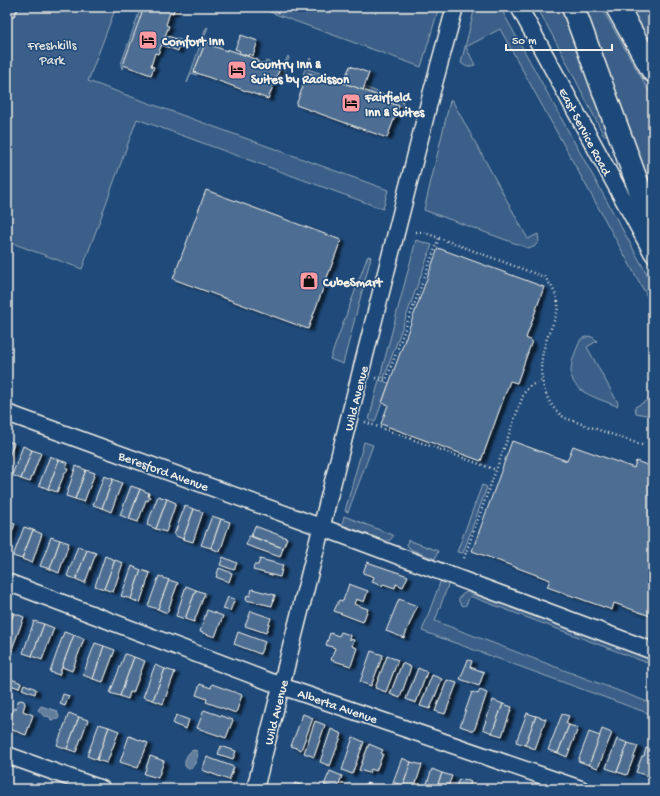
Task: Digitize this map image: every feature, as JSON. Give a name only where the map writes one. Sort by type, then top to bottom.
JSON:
[{"type":"highway","points":[[573,7],[653,226]]},
{"type":"highway","points":[[617,7],[653,71]]},
{"type":"street","name":"Wild Avenue","points":[[255,789],[432,91],[455,7]]},
{"type":"street","name":"East Service Road","points":[[519,7],[653,254]]},
{"type":"street","name":"Beresford Avenue","points":[[7,413],[322,527],[653,651]]},
{"type":"street","name":"Alberta Avenue","points":[[7,582],[281,686],[581,789]]},
{"type":"street","points":[[7,755],[102,789]]},
{"type":"path","points":[[416,232],[423,232],[541,275],[548,281],[557,300],[558,308],[543,349],[541,361],[542,380],[548,398],[559,414],[565,418],[644,446]]},
{"type":"path","points":[[376,378],[386,380],[439,238]]},
{"type":"path","points":[[464,558],[526,389],[542,380]]},
{"type":"path","points":[[365,422],[496,470]]},
{"type":"green space","name":"Freshkills Park","points":[[7,7],[116,7],[88,81],[388,190],[383,209],[137,119],[82,269],[12,243],[7,254]]},
{"type":"green space","points":[[256,7],[439,7],[421,67]]},
{"type":"green space","points":[[475,7],[500,7],[653,285],[653,307],[500,29],[466,47],[475,65],[467,67],[461,63]]},
{"type":"green space","points":[[537,7],[560,7],[609,133],[604,136],[563,55]]},
{"type":"green space","points":[[585,7],[601,7],[653,98],[653,202]]},
{"type":"green space","points":[[631,7],[653,7],[653,47]]},
{"type":"green space","points":[[140,10],[143,11],[122,69],[121,64]]},
{"type":"green space","points":[[208,27],[204,38],[221,44],[220,46],[206,41],[194,71],[197,75],[191,73],[187,83],[206,28]]},
{"type":"green space","points":[[288,56],[289,58],[282,75],[278,73],[280,68],[265,64],[266,61],[283,67]]},
{"type":"green space","points":[[310,58],[308,69],[325,75],[324,76],[322,75],[321,77],[308,73],[307,76],[303,74]]},
{"type":"green space","points":[[364,87],[386,95],[385,98],[395,102],[397,98],[402,100],[402,108],[377,98],[378,95],[363,90]]},
{"type":"green space","points":[[452,100],[528,239],[538,234],[539,241],[534,247],[528,248],[424,210],[450,101]]},
{"type":"green space","points":[[416,240],[432,245],[384,378],[380,377]]},
{"type":"green space","points":[[368,256],[371,257],[343,364],[330,359]]},
{"type":"green space","points":[[589,336],[597,341],[587,347],[618,403],[617,406],[582,391],[575,384],[572,377],[571,367],[574,355],[581,339]]},
{"type":"green space","points":[[379,380],[389,383],[375,422],[369,420]]},
{"type":"green space","points":[[653,397],[653,412],[646,415],[636,413],[635,407]]},
{"type":"green space","points":[[364,442],[373,445],[348,512],[345,511]]},
{"type":"green space","points":[[482,485],[487,487],[463,553],[457,552]]},
{"type":"green space","points":[[344,516],[393,535],[390,540],[386,541],[342,525]]},
{"type":"green space","points":[[408,540],[438,551],[435,559],[410,549],[407,545]]},
{"type":"green space","points":[[441,580],[448,585],[435,621],[653,704],[653,715],[422,631]]},
{"type":"green space","points":[[467,592],[653,659],[653,665],[470,596],[466,605],[463,606],[459,602],[459,599]]},
{"type":"shaded area","points":[[41,706],[57,711],[59,717],[58,719],[51,720],[50,717],[43,715],[38,710]]},
{"type":"shaded area","points":[[194,750],[197,751],[196,761],[191,768],[187,768],[185,766],[186,759],[188,754]]},
{"type":"building","name":"Comfort Inn","points":[[144,7],[175,7],[173,13],[170,12],[166,25],[169,26],[158,54],[155,53],[151,66],[154,67],[151,75],[123,65]]},
{"type":"building","points":[[165,35],[182,41],[178,51],[162,45]]},
{"type":"building","points":[[241,35],[258,41],[253,56],[239,53],[240,51],[235,49]]},
{"type":"building","name":"Country Inn & Suites by Radisson","points":[[206,41],[214,44],[213,46],[227,51],[227,49],[258,60],[257,62],[280,68],[268,99],[194,72]]},
{"type":"building","points":[[350,66],[369,73],[363,90],[343,83]]},
{"type":"building","points":[[308,73],[321,77],[322,75],[378,96],[377,98],[399,106],[387,138],[296,105]]},
{"type":"building","points":[[206,190],[341,240],[308,329],[173,279]]},
{"type":"building","points":[[438,248],[544,287],[526,338],[532,341],[517,383],[510,381],[481,461],[381,424],[388,405],[382,403]]},
{"type":"building","points":[[7,441],[14,443],[7,462]]},
{"type":"building","points":[[512,441],[567,461],[573,446],[634,468],[636,461],[653,467],[653,617],[614,603],[612,610],[547,587],[550,580],[472,551]]},
{"type":"building","points":[[23,446],[32,450],[21,479],[12,475]]},
{"type":"building","points":[[32,450],[41,453],[30,482],[21,479]]},
{"type":"building","points":[[50,456],[59,460],[48,489],[39,485]]},
{"type":"building","points":[[59,460],[68,463],[66,468],[68,468],[57,492],[48,489]]},
{"type":"building","points":[[76,466],[86,470],[75,499],[66,496]]},
{"type":"building","points":[[86,470],[95,473],[84,502],[75,499]]},
{"type":"building","points":[[104,476],[113,479],[102,508],[93,505]]},
{"type":"building","points":[[113,479],[122,483],[111,512],[102,508]]},
{"type":"building","points":[[131,486],[140,489],[129,519],[120,515]]},
{"type":"building","points":[[140,489],[149,493],[148,496],[150,497],[148,501],[146,500],[138,522],[129,519]]},
{"type":"building","points":[[158,496],[167,499],[156,529],[147,525]]},
{"type":"building","points":[[167,499],[176,503],[166,532],[156,529]]},
{"type":"building","points":[[185,506],[194,509],[183,539],[174,535]]},
{"type":"building","points":[[194,509],[203,512],[193,542],[183,539]]},
{"type":"building","points":[[212,516],[221,519],[211,548],[201,545]]},
{"type":"building","points":[[221,519],[230,522],[220,552],[211,548]]},
{"type":"building","points":[[7,521],[15,524],[7,546]]},
{"type":"building","points":[[255,526],[287,538],[283,548],[251,536]]},
{"type":"building","points":[[24,527],[33,530],[22,559],[13,556]]},
{"type":"building","points":[[33,530],[42,534],[32,563],[22,559]]},
{"type":"building","points":[[249,536],[283,548],[280,557],[246,545]]},
{"type":"building","points":[[51,537],[60,540],[50,569],[40,566]]},
{"type":"building","points":[[60,540],[69,543],[59,573],[50,569]]},
{"type":"building","points":[[78,546],[87,550],[76,579],[67,576]]},
{"type":"building","points":[[87,550],[96,553],[85,583],[76,579]]},
{"type":"building","points":[[105,556],[115,560],[104,589],[95,586]]},
{"type":"building","points":[[223,557],[237,563],[234,570],[220,565]]},
{"type":"building","points":[[260,559],[283,565],[280,577],[253,570],[254,565],[258,565]]},
{"type":"building","points":[[115,560],[123,563],[113,592],[104,589]]},
{"type":"building","points":[[367,562],[408,576],[403,587],[396,584],[395,588],[383,584],[382,586],[372,582],[374,577],[363,573]]},
{"type":"building","points":[[132,566],[141,570],[131,599],[121,596]]},
{"type":"building","points":[[219,568],[232,573],[229,582],[216,577]]},
{"type":"building","points":[[141,570],[150,573],[140,603],[131,599]]},
{"type":"building","points":[[159,576],[169,580],[158,609],[148,606]]},
{"type":"building","points":[[169,580],[178,583],[167,613],[158,609]]},
{"type":"building","points":[[349,584],[368,591],[364,602],[356,599],[354,604],[368,609],[363,622],[334,611],[339,600],[343,601]]},
{"type":"building","points":[[186,586],[196,590],[185,619],[176,616]]},
{"type":"building","points":[[252,589],[275,595],[272,606],[246,600],[247,595],[250,596]]},
{"type":"building","points":[[196,590],[205,593],[194,622],[185,619]]},
{"type":"building","points":[[228,597],[235,599],[230,611],[223,609]]},
{"type":"building","points":[[399,599],[417,606],[404,638],[386,631]]},
{"type":"building","points":[[207,610],[223,616],[215,637],[200,632]]},
{"type":"building","points":[[7,611],[14,613],[7,631]]},
{"type":"building","points":[[251,611],[271,618],[266,633],[245,626]]},
{"type":"building","points":[[14,613],[24,617],[12,649],[7,647],[7,631]]},
{"type":"building","points":[[34,621],[44,624],[32,656],[23,653]]},
{"type":"building","points":[[44,624],[54,628],[42,660],[32,656]]},
{"type":"building","points":[[64,632],[74,635],[59,675],[50,672]]},
{"type":"building","points":[[238,632],[265,642],[260,654],[234,644]]},
{"type":"building","points":[[341,632],[350,635],[349,639],[354,640],[352,646],[357,648],[351,666],[331,660],[335,648],[326,645],[330,633],[339,636]]},
{"type":"building","points":[[74,635],[84,639],[72,671],[62,667]]},
{"type":"building","points":[[95,643],[104,646],[93,679],[83,675]]},
{"type":"building","points":[[104,646],[115,650],[103,682],[93,679]]},
{"type":"building","points":[[371,651],[383,655],[371,686],[360,682]]},
{"type":"building","points":[[125,654],[134,657],[120,696],[110,693]]},
{"type":"building","points":[[387,656],[398,660],[386,692],[375,688]]},
{"type":"building","points":[[134,657],[145,661],[133,693],[130,692],[128,699],[120,696]]},
{"type":"building","points":[[468,660],[472,661],[470,667],[484,672],[479,686],[460,679]]},
{"type":"building","points":[[402,663],[411,667],[400,698],[390,694]]},
{"type":"building","points":[[155,665],[165,669],[153,700],[143,697]]},
{"type":"building","points":[[418,668],[427,672],[416,703],[406,699]]},
{"type":"building","points":[[165,669],[175,672],[163,704],[153,700]]},
{"type":"building","points":[[432,675],[442,679],[430,709],[420,706]]},
{"type":"building","points":[[9,678],[21,683],[19,688],[7,684]]},
{"type":"building","points":[[447,680],[457,683],[445,714],[435,711]]},
{"type":"building","points":[[24,684],[36,689],[35,694],[22,689]]},
{"type":"building","points":[[200,684],[211,688],[212,684],[242,695],[236,713],[206,702],[207,699],[196,695]]},
{"type":"building","points":[[480,690],[487,693],[474,731],[460,726],[472,692],[478,694]]},
{"type":"building","points":[[63,694],[69,696],[65,706],[60,704]]},
{"type":"building","points":[[493,700],[503,704],[492,733],[483,729]]},
{"type":"building","points":[[18,701],[24,701],[25,704],[23,711],[33,715],[26,735],[7,728],[14,708],[16,709]]},
{"type":"building","points":[[503,704],[512,707],[502,736],[492,733]]},
{"type":"building","points":[[204,710],[233,720],[226,738],[197,728]]},
{"type":"building","points":[[69,713],[79,717],[67,749],[57,745]]},
{"type":"building","points":[[527,713],[536,716],[525,745],[516,742]]},
{"type":"building","points":[[303,714],[313,718],[301,750],[291,746]]},
{"type":"building","points":[[562,714],[569,716],[566,723],[569,725],[558,753],[548,750]]},
{"type":"building","points":[[176,715],[189,720],[186,729],[173,724]]},
{"type":"building","points":[[536,716],[546,719],[535,749],[525,745]]},
{"type":"building","points":[[79,717],[88,720],[76,752],[67,749]]},
{"type":"building","points":[[315,721],[325,725],[314,757],[304,753]]},
{"type":"building","points":[[99,724],[109,727],[97,760],[87,756]]},
{"type":"building","points":[[569,725],[578,728],[567,757],[558,753]]},
{"type":"building","points":[[109,727],[119,731],[107,763],[97,760]]},
{"type":"building","points":[[331,729],[342,734],[330,766],[320,762]]},
{"type":"building","points":[[602,729],[612,733],[598,768],[589,765]]},
{"type":"building","points":[[589,732],[600,736],[589,765],[578,761]]},
{"type":"building","points":[[129,736],[148,743],[138,768],[120,762]]},
{"type":"building","points":[[353,737],[364,742],[352,774],[342,770]]},
{"type":"building","points":[[617,739],[628,743],[617,772],[606,768]]},
{"type":"building","points":[[628,743],[638,746],[627,775],[617,772]]},
{"type":"building","points":[[369,744],[383,750],[381,753],[383,754],[376,771],[371,769],[369,773],[359,770]]},
{"type":"building","points":[[221,746],[236,751],[233,759],[218,754]]},
{"type":"building","points":[[646,748],[653,750],[653,778],[636,772],[642,756],[644,756]]},
{"type":"building","points":[[150,756],[164,761],[158,778],[144,774]]},
{"type":"building","points":[[207,757],[234,767],[229,780],[202,770]]},
{"type":"building","points":[[402,758],[411,762],[403,786],[393,782]]},
{"type":"building","points":[[411,762],[422,765],[414,789],[403,786]]},
{"type":"building","points":[[432,769],[442,773],[436,789],[425,789]]},
{"type":"building","points":[[330,771],[342,776],[337,789],[324,785]]},
{"type":"building","points":[[442,773],[452,776],[447,789],[436,789]]},
{"type":"building","points":[[459,779],[464,781],[464,779],[471,782],[469,789],[455,789]]},
{"type":"building","points":[[295,783],[311,788],[311,789],[293,789]]},
{"type":"building","points":[[366,783],[383,789],[364,789]]},
{"type":"building","points":[[473,785],[478,787],[479,785],[486,787],[485,789],[471,789]]},
{"type":"place","name":"Comfort Inn","points":[[148,40]]},
{"type":"place","name":"Country Inn & Suites by Radisson","points":[[237,70]]},
{"type":"place","name":"Fairfield Inn & Suites","points":[[351,103]]},
{"type":"place","name":"CubeSmart","points":[[309,281]]}]
